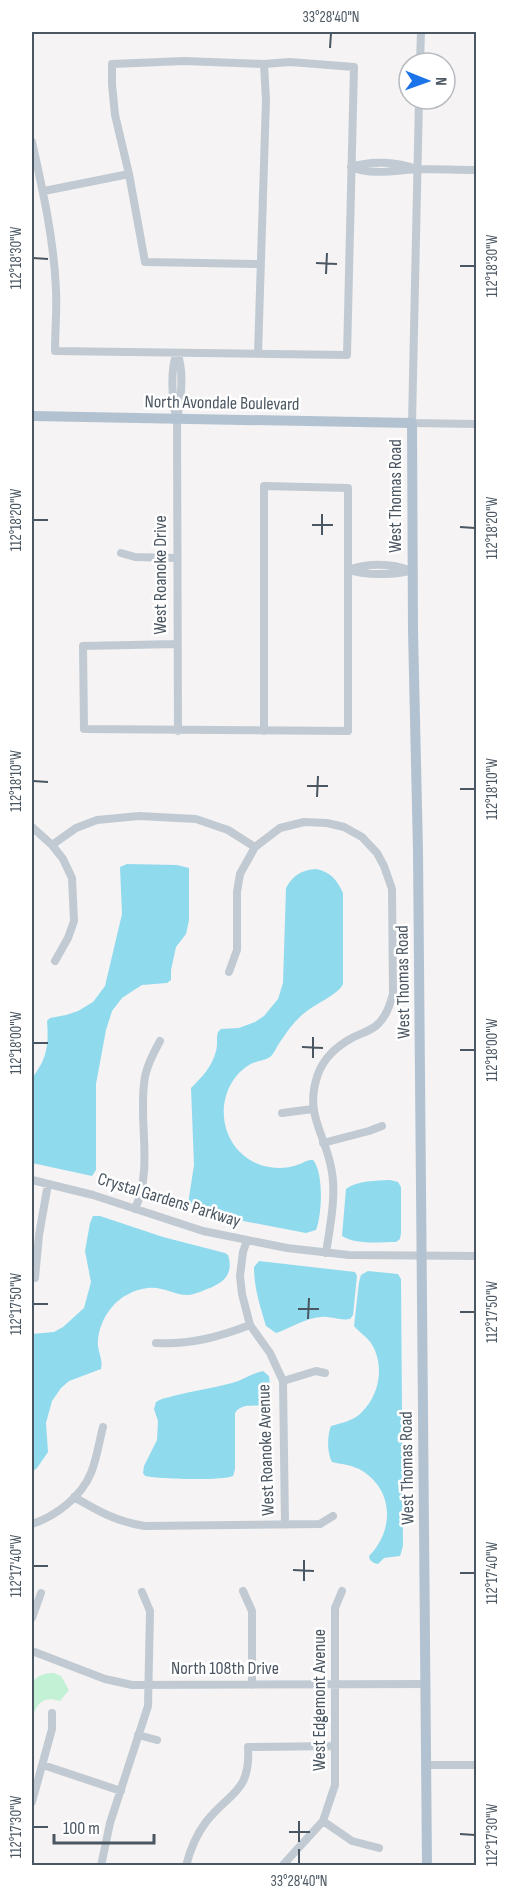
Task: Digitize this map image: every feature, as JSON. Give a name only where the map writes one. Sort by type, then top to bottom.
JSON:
[{"type":"main road","name":"North Avondale Boulevard","points":[[32,416],[412,423]]},
{"type":"main road","name":"West Thomas Road","points":[[412,423],[427,1866]]},
{"type":"street","points":[[420,51],[421,32]]},
{"type":"street","points":[[32,142],[44,191],[55,271],[55,351],[347,355],[354,67],[290,62],[264,64],[184,61],[112,64],[115,115],[129,174],[145,262],[261,264]]},
{"type":"street","points":[[258,354],[266,100],[264,64]]},
{"type":"street","name":"West Thomas Road","points":[[412,423],[419,111]]},
{"type":"street","points":[[351,167],[362,171],[402,172],[417,169],[477,170]]},
{"type":"street","points":[[44,191],[129,174]]},
{"type":"street","name":"West Roanoke Drive","points":[[177,353],[173,360],[173,404],[177,419],[178,731]]},
{"type":"street","points":[[412,423],[477,424]]},
{"type":"street","points":[[177,644],[83,646],[84,729],[178,731],[264,731],[348,730],[348,488],[264,486],[264,731]]},
{"type":"street","points":[[121,553],[135,557],[177,558]]},
{"type":"street","points":[[348,570],[362,565],[389,565],[412,570]]},
{"type":"street","points":[[52,844],[76,828],[98,820],[139,816],[196,819],[228,830],[255,847]]},
{"type":"street","points":[[229,972],[237,950],[238,883],[240,874],[255,847],[280,828],[304,822],[327,823],[344,827],[362,837],[377,853],[387,872],[392,889],[393,994],[386,1015],[378,1024],[330,1053],[319,1072],[314,1091],[313,1109],[331,1167],[333,1197],[326,1253]]},
{"type":"street","points":[[32,827],[52,844],[63,859],[72,878],[74,921],[55,962]]},
{"type":"street","points":[[135,1209],[140,1197],[145,1166],[144,1082],[160,1041]]},
{"type":"street","points":[[282,1113],[313,1109]]},
{"type":"street","points":[[323,1143],[382,1126]]},
{"type":"street","name":"Crystal Gardens Parkway","points":[[32,1180],[93,1194],[202,1231],[247,1240],[326,1253],[477,1256]]},
{"type":"street","points":[[35,1278],[39,1235],[48,1184]]},
{"type":"street","name":"West Roanoke Avenue","points":[[247,1240],[240,1276],[242,1294],[250,1325],[270,1353],[283,1381],[285,1525]]},
{"type":"street","points":[[156,1344],[200,1341],[250,1325]]},
{"type":"street","points":[[283,1381],[316,1371],[325,1373]]},
{"type":"street","points":[[32,1524],[63,1509],[90,1475],[97,1455],[102,1427]]},
{"type":"street","points":[[74,1497],[99,1512],[136,1525],[320,1524],[333,1516]]},
{"type":"street","points":[[243,1591],[252,1611],[252,1685]]},
{"type":"street","name":"West Edgemont Avenue","points":[[282,1866],[323,1821],[335,1785],[335,1608],[342,1591]]},
{"type":"street","points":[[101,1866],[110,1823],[148,1706],[150,1611],[142,1592]]},
{"type":"street","points":[[32,1618],[41,1593]]},
{"type":"street","name":"North 108th Drive","points":[[32,1651],[105,1679],[132,1685],[425,1684]]},
{"type":"street","points":[[32,1802],[52,1730],[52,1713]]},
{"type":"street","points":[[138,1735],[157,1740]]},
{"type":"street","points":[[186,1866],[194,1840],[206,1822],[242,1786],[249,1764],[248,1748],[335,1746]]},
{"type":"street","points":[[43,1765],[121,1791]]},
{"type":"street","points":[[427,1765],[477,1765]]},
{"type":"street","points":[[323,1821],[352,1841],[379,1848]]},
{"type":"green space","points":[[54,1673],[61,1676],[69,1690],[60,1701],[51,1699],[44,1701],[38,1705],[34,1713],[32,1712],[32,1682],[42,1675]]},
{"type":"water","points":[[127,864],[177,865],[189,868],[189,920],[186,934],[176,947],[171,980],[167,983],[142,985],[122,998],[112,1011],[96,1084],[96,1170],[92,1176],[32,1163],[32,1078],[46,1051],[47,1021],[50,1018],[78,1011],[93,1002],[105,986],[122,914],[120,867]]},
{"type":"water","points":[[316,869],[333,877],[343,893],[343,984],[341,988],[311,1008],[292,1025],[270,1057],[251,1064],[241,1071],[230,1087],[224,1105],[228,1134],[244,1156],[269,1167],[281,1168],[313,1160],[317,1166],[321,1205],[316,1230],[306,1233],[228,1218],[191,1208],[188,1204],[194,1165],[191,1088],[212,1062],[217,1048],[218,1032],[221,1029],[239,1028],[255,1022],[264,1016],[278,999],[283,983],[286,888],[298,874]]},
{"type":"water","points":[[390,1180],[398,1182],[401,1187],[400,1239],[396,1242],[368,1242],[354,1241],[342,1236],[346,1189],[362,1182]]},
{"type":"water","points":[[93,1216],[100,1216],[163,1237],[225,1253],[228,1255],[230,1267],[223,1281],[194,1294],[184,1295],[159,1288],[148,1288],[133,1292],[115,1303],[101,1325],[98,1346],[101,1369],[69,1381],[52,1401],[46,1423],[48,1452],[32,1472],[32,1334],[54,1332],[84,1308],[91,1282],[85,1251]]},
{"type":"water","points":[[259,1261],[355,1272],[357,1276],[353,1315],[350,1319],[315,1318],[276,1333],[266,1326],[258,1297],[254,1267]]},
{"type":"water","points":[[368,1271],[398,1274],[401,1279],[403,1546],[400,1556],[384,1558],[378,1564],[370,1560],[369,1556],[383,1534],[387,1510],[384,1498],[371,1477],[359,1469],[332,1462],[328,1444],[331,1426],[358,1416],[373,1398],[376,1389],[379,1370],[375,1352],[371,1343],[354,1326],[359,1282],[361,1275]]},
{"type":"water","points":[[263,1371],[269,1376],[271,1399],[263,1405],[243,1407],[235,1413],[233,1476],[216,1479],[190,1479],[145,1476],[144,1466],[157,1440],[158,1421],[154,1409],[156,1402],[232,1383]]}]
